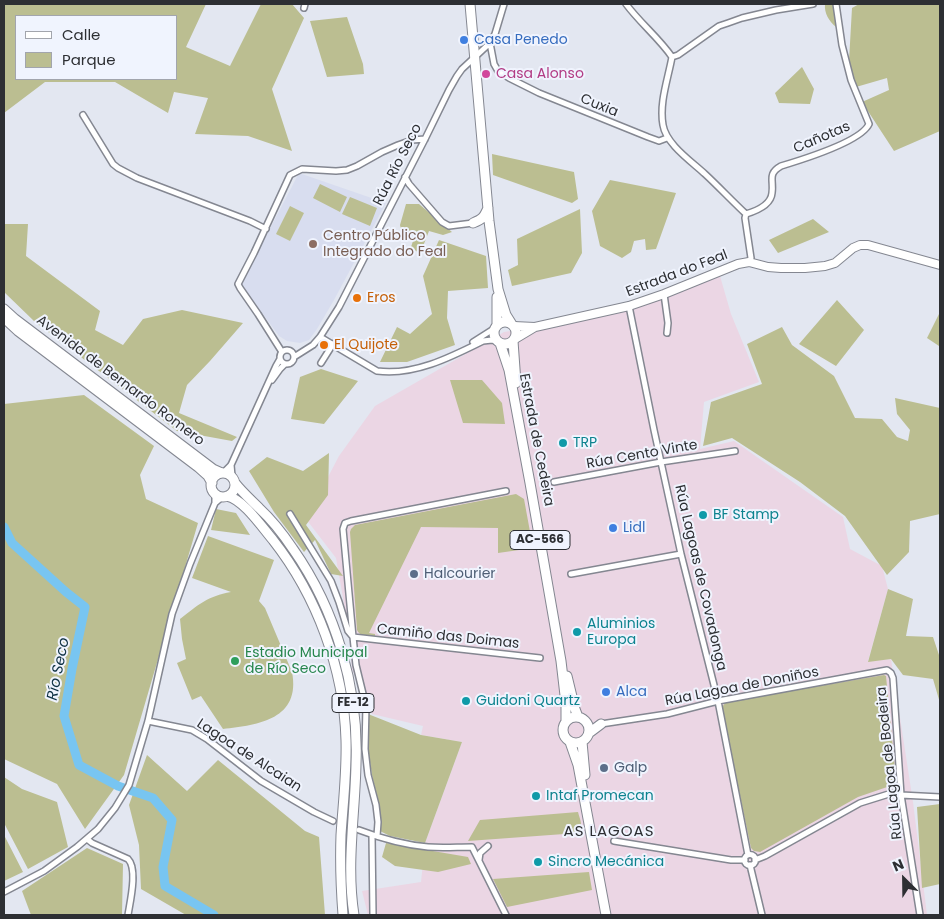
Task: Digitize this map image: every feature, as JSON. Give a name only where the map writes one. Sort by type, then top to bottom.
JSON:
[{"type":"main road","points":[[470,4],[489,221],[498,289],[506,315],[517,333],[514,340],[508,344],[499,342],[494,335],[498,289]]},
{"type":"main road","points":[[473,223],[485,216],[488,208]]},
{"type":"main road","points":[[473,223],[489,221]]},
{"type":"main road","points":[[473,223],[482,225],[491,234]]},
{"type":"main road","name":"Estrada do Feal","points":[[514,340],[535,327],[629,306],[738,264],[749,262],[781,268],[824,266],[835,262],[853,248],[860,245],[868,245],[940,265]]},
{"type":"main road","name":"Avenida de Bernardo Romero","points":[[4,308],[15,319],[208,465],[222,473]]},
{"type":"main road","name":"Avenida de Bernardo Romero","points":[[4,318],[18,331],[198,466],[212,483]]},
{"type":"main road","points":[[496,326],[504,322],[513,324]]},
{"type":"main road","name":"Estrada do Feal","points":[[513,324],[535,327]]},
{"type":"main road","name":"Estrada de Cedeira","points":[[514,340],[516,381],[560,640],[578,717]]},
{"type":"main road","name":"Estrada de Cedeira","points":[[499,342],[509,370],[530,483],[561,661],[566,720]]},
{"type":"main road","points":[[222,473],[226,473],[234,480],[235,487],[232,493],[221,495],[213,489],[212,483],[215,476],[222,473]]},
{"type":"main road","name":"FE-12","points":[[234,480],[294,549],[322,599],[342,653],[350,683],[355,714],[357,748],[350,850],[350,885],[354,915]]},
{"type":"main road","name":"FE-12","points":[[221,495],[238,500],[290,564],[309,598],[330,650],[344,708],[346,740],[346,773],[341,836],[341,888],[344,915]]},
{"type":"main road","points":[[566,720],[578,717],[587,722],[601,724]]},
{"type":"main road","name":"AC-566","points":[[566,720],[563,733],[570,742],[578,765],[606,915]]},
{"type":"main road","points":[[570,742],[576,744],[587,738],[589,727],[587,722]]},
{"type":"main road","points":[[589,733],[601,724]]},
{"type":"main road","points":[[582,742],[588,796],[610,915]]},
{"type":"street","points":[[490,42],[495,34],[504,4]]},
{"type":"street","points":[[626,4],[672,57],[662,104],[663,127],[667,138],[746,214],[751,258],[749,262]]},
{"type":"street","points":[[672,57],[678,55],[719,26],[776,10],[813,4]]},
{"type":"street","name":"Cañotas","points":[[746,214],[763,207],[769,202],[772,194],[773,172],[776,169],[850,141],[867,128],[869,124],[851,80],[842,45],[836,4]]},
{"type":"street","name":"Rúa Río Seco","points":[[294,357],[320,337],[339,307],[449,90],[457,76],[490,42]]},
{"type":"street","name":"Cuxia","points":[[490,42],[494,64],[498,71],[509,78],[593,116],[648,137],[659,141],[667,138]]},
{"type":"street","points":[[83,115],[113,164],[118,168],[137,178],[266,228]]},
{"type":"street","points":[[282,352],[238,284],[290,175],[302,169],[347,170],[398,145],[412,140],[425,139]]},
{"type":"street","points":[[405,177],[442,222],[449,226],[473,223]]},
{"type":"street","points":[[400,187],[408,187],[416,192]]},
{"type":"street","points":[[664,294],[668,322],[667,334]]},
{"type":"street","name":"Rúa Lagoas de Covadonga","points":[[629,306],[681,554],[718,701],[748,855]]},
{"type":"street","points":[[459,352],[496,326]]},
{"type":"street","points":[[320,337],[377,370],[386,372],[412,370],[426,366],[483,341],[492,340],[499,342]]},
{"type":"street","points":[[321,363],[333,344]]},
{"type":"street","points":[[266,389],[280,369],[293,360],[294,357],[290,351],[282,352]]},
{"type":"street","points":[[222,473],[231,465],[282,352]]},
{"type":"street","points":[[280,359],[286,364]]},
{"type":"street","name":"Rúa Cento Vinte","points":[[554,482],[661,462],[735,451]]},
{"type":"street","points":[[231,465],[234,480]]},
{"type":"street","points":[[373,915],[375,835],[378,822],[376,805],[368,775],[365,749],[366,706],[356,665],[343,529],[345,524],[351,521],[506,491]]},
{"type":"street","points":[[4,892],[55,864],[87,838],[115,808],[128,785],[148,721],[172,614],[215,503],[215,497],[221,495]]},
{"type":"street","points":[[290,514],[331,581],[348,631],[353,638]]},
{"type":"street","points":[[571,574],[681,554]]},
{"type":"street","name":"Camiño das Doimas","points":[[353,638],[540,658]]},
{"type":"street","name":"Rúa Lagoa de Doniños","points":[[601,724],[667,714],[718,701],[887,670]]},
{"type":"street","name":"Rúa Lagoa de Bodeira","points":[[887,670],[893,678],[901,795],[920,915]]},
{"type":"street","name":"Lagoa de Alcaian","points":[[148,721],[192,730],[207,739],[261,781],[314,812],[334,821]]},
{"type":"street","points":[[750,865],[755,860],[860,803],[892,793],[940,797]]},
{"type":"street","points":[[359,830],[403,843],[427,847],[472,847],[506,915]]},
{"type":"street","points":[[87,838],[92,843],[128,859],[132,863],[128,915]]},
{"type":"street","points":[[614,841],[731,860],[745,860]]},
{"type":"street","points":[[479,861],[480,853],[488,846]]},
{"type":"street","points":[[745,860],[748,855],[753,855],[755,860]]},
{"type":"street","points":[[745,860],[750,865],[762,915]]},
{"type":"shaded area","name":"Centro Público Integrado do Feal","points":[[299,173],[386,203],[317,329],[309,340],[300,343],[287,341],[279,336],[241,284]]},
{"type":"shaded area","points":[[720,276],[731,314],[759,382],[704,402],[700,449],[734,441],[843,517],[850,549],[882,566],[888,589],[868,661],[891,659],[913,802],[927,915],[368,915],[362,891],[421,882],[425,843],[462,742],[421,735],[423,726],[372,714],[352,669],[349,632],[336,558],[306,519],[339,456],[375,406],[504,332],[544,329],[624,312]]},
{"type":"green space","points":[[4,4],[206,4],[186,47],[230,66],[261,4],[292,4],[304,18],[272,89],[292,151],[248,136],[195,134],[208,98],[174,92],[168,113],[115,82],[45,82],[4,113]]},
{"type":"green space","points":[[825,4],[835,6],[836,27],[825,11]]},
{"type":"green space","points":[[859,4],[940,4],[940,131],[894,151],[862,102],[889,90],[887,78],[856,87],[849,61],[852,8]]},
{"type":"green space","points":[[347,17],[363,64],[364,74],[327,77],[310,21]]},
{"type":"green space","points":[[802,67],[814,89],[810,104],[779,103],[775,93]]},
{"type":"green space","points":[[492,154],[574,172],[578,199],[572,203],[493,175]]},
{"type":"green space","points":[[610,180],[676,193],[656,249],[646,250],[645,239],[634,241],[631,252],[622,258],[600,246],[592,211]]},
{"type":"green space","points":[[320,184],[347,197],[340,212],[313,198]]},
{"type":"green space","points":[[350,197],[377,208],[370,226],[342,214]]},
{"type":"green space","points":[[406,204],[419,204],[452,232],[443,235],[429,231],[420,254],[411,247],[416,232],[410,231],[403,237],[400,225]]},
{"type":"green space","points":[[290,206],[304,213],[290,241],[276,234]]},
{"type":"green space","points":[[580,209],[582,253],[571,273],[512,286],[508,270],[518,265],[517,239]]},
{"type":"green space","points":[[813,219],[829,232],[778,253],[769,240]]},
{"type":"green space","points":[[4,224],[28,224],[26,256],[100,311],[95,330],[123,345],[143,319],[182,310],[243,323],[187,385],[179,413],[237,437],[232,441],[177,431],[34,321],[4,292]]},
{"type":"green space","points":[[439,240],[486,256],[488,288],[448,291],[447,318],[455,345],[407,362],[380,362],[397,327],[410,334],[432,314],[423,276]]},
{"type":"green space","points":[[837,300],[864,330],[836,366],[799,344]]},
{"type":"green space","points":[[940,312],[940,346],[939,346],[927,338]]},
{"type":"green space","points":[[782,327],[792,345],[834,376],[855,418],[882,419],[897,437],[908,441],[910,430],[897,414],[895,398],[940,408],[940,514],[910,521],[909,552],[887,575],[845,516],[800,482],[732,438],[703,446],[711,402],[762,384],[747,344]]},
{"type":"green space","points":[[321,369],[358,381],[324,424],[291,419],[300,377]]},
{"type":"green space","points":[[450,380],[482,380],[502,403],[505,424],[463,423]]},
{"type":"green space","points":[[84,395],[154,446],[140,475],[146,499],[198,523],[124,775],[85,829],[57,784],[4,759],[4,404]]},
{"type":"green space","points":[[329,453],[328,495],[306,525],[343,576],[331,574],[315,540],[304,552],[274,512],[249,471],[267,457],[303,471]]},
{"type":"green space","points":[[516,494],[524,499],[533,548],[498,553],[498,528],[421,527],[369,633],[375,634],[375,636],[364,636],[358,632],[350,532],[355,525]]},
{"type":"green space","points":[[216,509],[236,513],[250,535],[211,530]]},
{"type":"green space","name":"Estadio Municipal de Río Seco","points":[[208,536],[274,560],[259,601],[265,608],[292,672],[293,688],[290,700],[284,710],[263,722],[223,729],[201,696],[192,700],[177,663],[186,659],[180,619],[198,605],[231,592],[192,578]]},
{"type":"green space","points":[[888,589],[913,599],[906,636],[933,637],[940,658],[940,703],[933,679],[903,675],[891,659],[868,662]]},
{"type":"green space","points":[[886,676],[896,780],[894,783],[858,797],[760,852],[754,851],[751,848],[722,707],[726,702]]},
{"type":"green space","points":[[368,714],[421,735],[462,742],[425,843],[390,836],[380,831],[380,810],[368,749]]},
{"type":"green space","points":[[147,755],[187,791],[218,760],[305,831],[319,837],[325,915],[186,915],[141,889],[139,845],[129,805]]},
{"type":"green space","points":[[4,777],[22,789],[57,802],[68,847],[28,869],[4,823]]},
{"type":"green space","points":[[940,804],[940,884],[922,888],[917,807]]},
{"type":"green space","points":[[578,812],[581,826],[578,833],[468,841],[480,820]]},
{"type":"green space","points":[[4,835],[23,872],[4,881]]},
{"type":"green space","points":[[386,843],[468,857],[471,864],[438,872],[395,866],[382,857]]},
{"type":"green space","points":[[87,848],[123,864],[122,915],[31,915],[22,891]]},
{"type":"green space","points":[[589,872],[592,890],[507,907],[493,879]]},
{"type":"waterway","name":"Río Seco","points":[[4,527],[12,543],[85,607],[64,716],[79,765],[118,786],[153,798],[172,820],[163,867],[165,886],[214,915]]},
{"type":"place","name":"Casa Penedo","points":[[464,40]]},
{"type":"place","name":"Casa Alonso","points":[[486,74]]},
{"type":"place","name":"Centro Público Integrado do Feal","points":[[313,244]]},
{"type":"place","name":"Eros","points":[[357,298]]},
{"type":"place","name":"El Quijote","points":[[324,345]]},
{"type":"place","name":"TRP","points":[[563,443]]},
{"type":"place","name":"BF Stamp","points":[[703,515]]},
{"type":"place","name":"Lidl","points":[[613,528]]},
{"type":"place","name":"Halcourier","points":[[414,574]]},
{"type":"place","name":"Aluminios Europa","points":[[577,632]]},
{"type":"place","name":"Estadio Municipal de Río Seco","points":[[235,661]]},
{"type":"place","name":"Alca","points":[[606,692]]},
{"type":"place","name":"Guidoni Quartz","points":[[466,701]]},
{"type":"place","name":"Galp","points":[[604,768]]},
{"type":"place","name":"Intaf Promecan","points":[[536,796]]},
{"type":"place","name":"Sincro Mecánica","points":[[538,862]]},
{"type":"district","name":"AS LAGOAS","points":[[609,832]]}]
